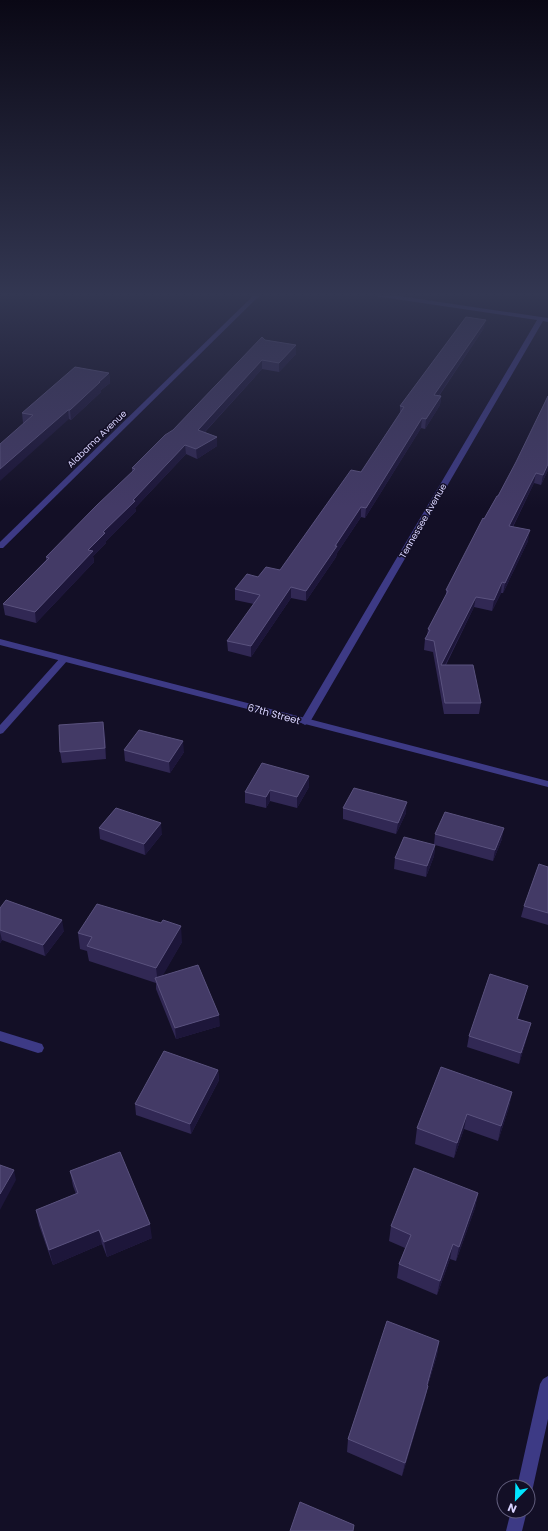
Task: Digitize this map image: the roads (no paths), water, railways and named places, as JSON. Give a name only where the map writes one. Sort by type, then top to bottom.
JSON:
[{"type":"street","name":"Alabama Avenue","points":[[0,546],[185,365]]},
{"type":"street","name":"Tennessee Avenue","points":[[304,722],[517,365]]},
{"type":"street","name":"67th Street","points":[[0,642],[548,784]]},
{"type":"street","points":[[0,731],[64,659]]},
{"type":"street","points":[[0,1036],[38,1048]]},
{"type":"street","points":[[526,1479],[548,1384]]},
{"type":"street","points":[[514,1531],[517,1519]]}]
